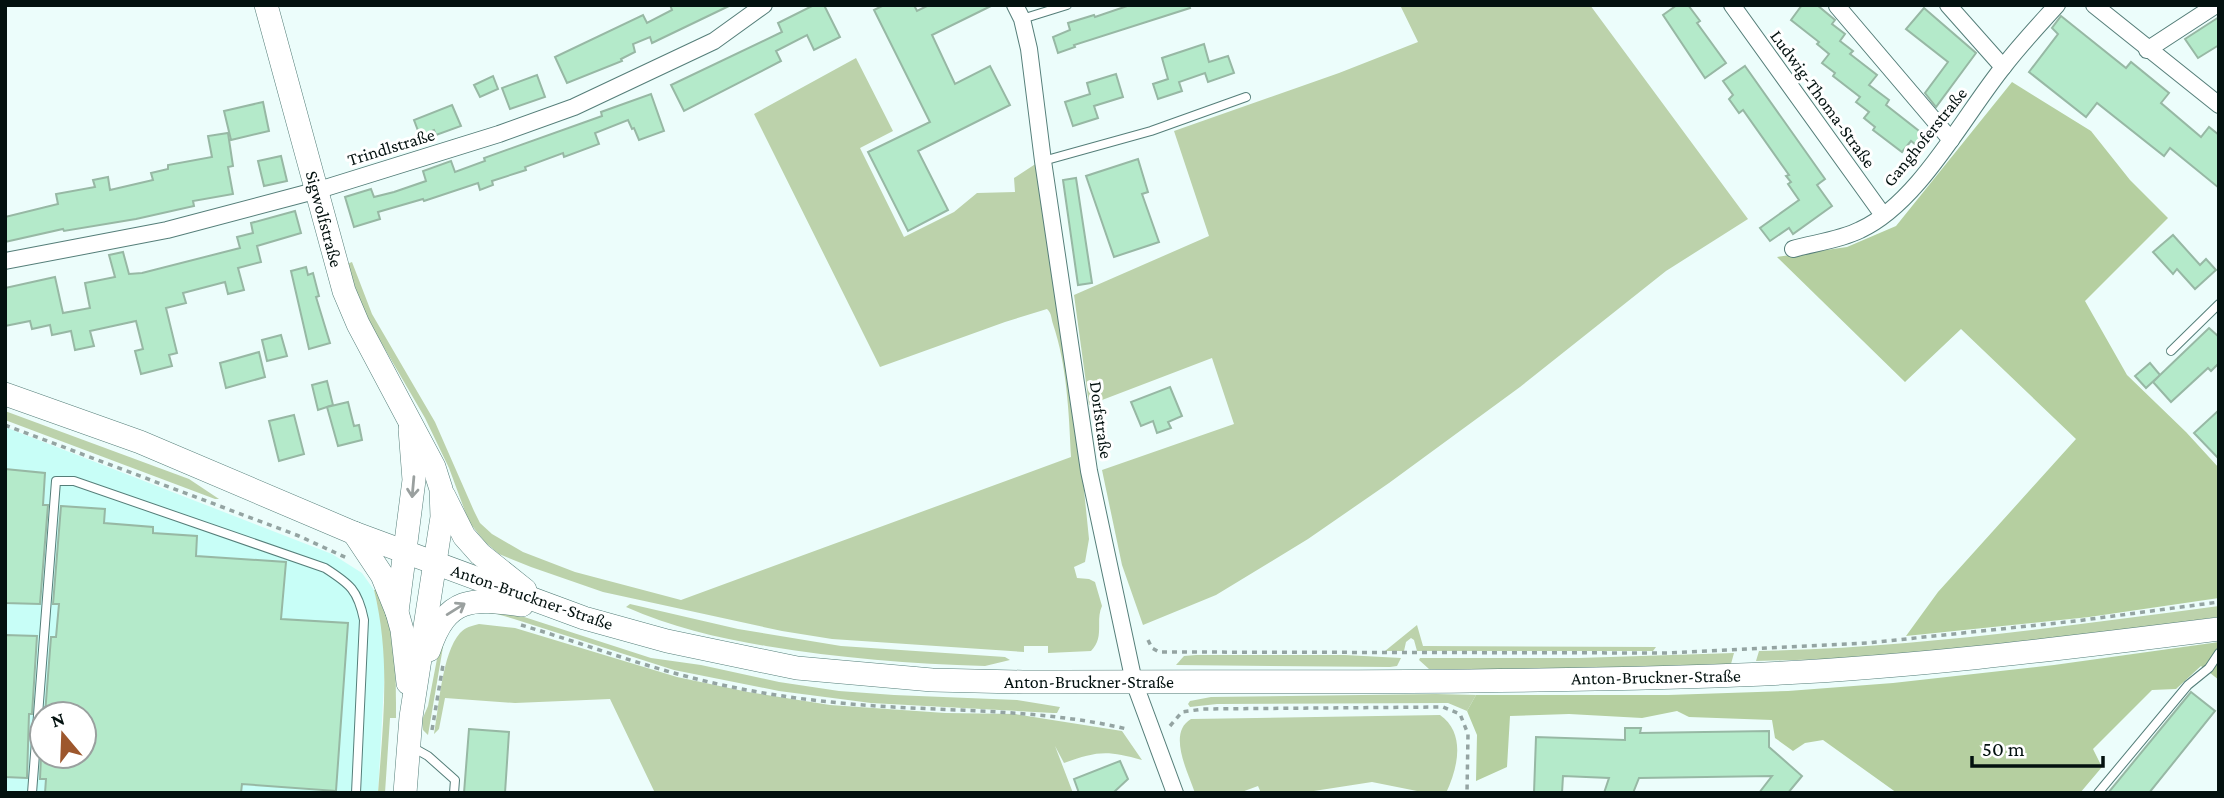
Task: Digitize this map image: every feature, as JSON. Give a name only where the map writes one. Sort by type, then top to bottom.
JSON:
[{"type":"main road","name":"Sigwolfstraße","points":[[266,5],[336,268],[349,306],[428,455],[441,489],[442,517],[411,717]]},
{"type":"main road","name":"Anton-Bruckner-Straße","points":[[5,394],[140,442],[354,533],[564,611],[667,640],[796,668],[932,680],[1135,682],[1740,675],[1850,669],[2011,655],[2219,629]]},
{"type":"main road","name":"Sigwolfstraße","points":[[405,793],[420,743],[411,717],[402,630],[397,612],[414,480],[410,423]]},
{"type":"main road","points":[[441,489],[464,536],[480,554],[535,599]]},
{"type":"main road","points":[[354,533],[382,575],[397,612]]},
{"type":"main road","points":[[416,690],[436,630],[447,614],[463,604],[493,601],[564,611]]},
{"type":"street","name":"Trindlstraße","points":[[5,261],[167,230],[315,190],[499,134],[574,107],[714,41],[764,5]]},
{"type":"street","name":"Ludwig-Thoma-Straße","points":[[1732,5],[1883,215]]},
{"type":"street","points":[[1948,5],[2003,67]]},
{"type":"street","name":"Ganghoferstraße","points":[[1793,249],[1860,231],[1883,215],[1913,187],[1951,140],[2003,67],[2057,5]]},
{"type":"street","points":[[2094,5],[2219,105]]},
{"type":"street","points":[[2147,50],[2216,5]]},
{"type":"street","points":[[1837,6],[1951,140]]},
{"type":"street","name":"Dorfstraße","points":[[1019,12],[1029,49],[1089,471],[1135,682],[1175,793]]},
{"type":"lane","name":"Dorfstraße","points":[[1019,12],[1067,5]]},
{"type":"lane","points":[[1043,161],[1151,131],[1246,97]]},
{"type":"lane","points":[[2171,351],[2219,304]]},
{"type":"lane","points":[[32,793],[56,481],[74,481],[325,568],[348,583],[361,603],[364,620],[356,793]]},
{"type":"lane","points":[[2098,793],[2188,685],[2209,668],[2219,653]]},
{"type":"lane","points":[[420,743],[428,756],[455,780],[454,793]]},
{"type":"path","points":[[5,425],[299,536],[355,563]]},
{"type":"path","points":[[1148,640],[1152,648],[1159,652],[1669,653],[1868,643],[2076,621],[2219,602]]},
{"type":"path","points":[[420,743],[444,658]]},
{"type":"path","points":[[1170,726],[1182,712],[1203,709],[1443,707],[1460,714],[1468,734],[1467,793]]},
{"type":"shaded area","points":[[5,427],[332,554],[362,573],[374,590],[382,625],[385,666],[378,793],[5,793]]},
{"type":"green space","points":[[1400,5],[1590,5],[1748,219],[1666,271],[1520,387],[1308,539],[1216,595],[1143,625],[1122,565],[1102,470],[1234,424],[1212,358],[1089,405],[1074,295],[1209,236],[1174,131],[1418,42]]},
{"type":"green space","points":[[856,58],[893,131],[860,148],[904,237],[954,212],[977,193],[1015,192],[1014,178],[1037,163],[1082,470],[1089,539],[1085,562],[1074,567],[1077,578],[1095,582],[1102,606],[1098,640],[1091,651],[1048,653],[1048,646],[1024,646],[1024,652],[832,639],[782,631],[603,592],[499,554],[469,522],[449,468],[425,418],[364,313],[347,264],[352,262],[372,314],[435,422],[480,523],[492,534],[523,552],[575,572],[681,600],[1071,457],[1064,373],[1058,340],[1047,309],[880,367],[754,114]]},
{"type":"green space","points":[[2012,82],[2091,131],[2130,180],[2168,218],[2085,301],[2127,375],[2219,468],[2219,598],[2089,617],[1906,636],[1938,592],[2076,439],[1961,329],[1905,382],[1777,257],[1847,247],[1896,226]]},
{"type":"green space","points":[[5,411],[189,479],[219,499],[5,420]]},
{"type":"green space","points":[[381,587],[393,635],[396,685],[396,718],[390,718],[385,793],[378,793],[384,666],[374,590]]},
{"type":"green space","points":[[630,604],[738,629],[841,646],[1005,657],[1010,660],[985,666],[957,665],[875,660],[793,650],[695,631],[626,607]]},
{"type":"green space","points":[[2219,606],[2219,617],[2085,635],[1944,650],[1830,659],[1756,661],[1759,651],[1932,641]]},
{"type":"green space","points":[[470,611],[518,615],[651,658],[701,665],[779,682],[839,691],[1017,700],[1060,707],[1057,713],[1053,713],[871,703],[779,691],[674,670],[497,614]]},
{"type":"green space","points":[[479,624],[515,628],[677,677],[748,692],[830,705],[945,713],[1015,714],[1122,731],[1142,760],[1102,753],[1064,763],[1055,746],[1073,793],[655,793],[610,699],[515,703],[445,698],[439,729],[434,734],[449,653],[460,633]]},
{"type":"green space","points":[[1417,625],[1423,646],[1656,647],[1653,651],[1417,651],[1411,638],[1406,642],[1404,651],[1385,651]]},
{"type":"green space","points":[[441,638],[444,641],[428,735],[423,730],[422,720],[428,706]]},
{"type":"green space","points":[[2219,642],[2219,680],[2201,666],[2176,689],[2152,690],[2093,749],[2102,767],[2080,793],[1897,793],[1823,740],[1805,743],[1793,751],[1775,738],[1772,720],[1689,717],[1677,711],[1642,718],[1569,714],[1510,716],[1507,767],[1476,781],[1477,735],[1467,711],[1476,695],[1668,695],[1788,691],[1893,683],[2054,665]]},
{"type":"green space","points":[[1734,653],[1731,664],[1709,666],[1533,670],[1429,669],[1419,660],[1420,658],[1579,658]]},
{"type":"green space","points":[[1345,655],[1401,658],[1397,666],[1390,667],[1176,665],[1184,656]]},
{"type":"green space","points":[[1476,695],[1467,711],[1448,703],[1217,704],[1190,707],[1188,704],[1190,701],[1211,697]]},
{"type":"green space","points":[[1440,715],[1454,731],[1457,751],[1454,773],[1446,793],[1427,793],[1372,782],[1301,793],[1261,793],[1258,786],[1239,793],[1195,793],[1181,753],[1181,734],[1184,725],[1191,719]]},
{"type":"building","points":[[670,5],[731,5],[652,43],[650,37],[633,44],[635,52],[621,59],[622,61],[567,83],[555,57],[643,15],[647,23],[672,10]]},
{"type":"building","points":[[814,5],[824,5],[840,37],[814,50],[807,35],[776,51],[781,61],[684,111],[671,85],[782,32],[778,23]]},
{"type":"building","points":[[884,5],[914,5],[917,11],[929,5],[993,5],[932,35],[955,84],[990,66],[1010,105],[918,151],[948,210],[908,231],[868,152],[930,122],[874,10]]},
{"type":"building","points":[[1130,5],[1189,5],[1190,8],[1074,45],[1075,47],[1058,53],[1053,37],[1070,30],[1068,23]]},
{"type":"building","points":[[1677,5],[1688,5],[1700,21],[1697,23],[1726,63],[1705,78],[1663,15]]},
{"type":"building","points":[[1802,5],[1817,5],[1835,20],[1832,24],[1845,34],[1840,41],[1853,51],[1850,54],[1877,75],[1869,85],[1889,100],[1886,105],[1928,138],[1920,148],[1911,141],[1902,152],[1873,130],[1875,127],[1864,118],[1869,112],[1856,102],[1860,97],[1833,76],[1835,73],[1822,63],[1829,54],[1817,44],[1819,42],[1791,20]]},
{"type":"building","points":[[1924,8],[1976,53],[1936,107],[1925,93],[1948,62],[1906,29]]},
{"type":"building","points":[[2061,16],[2126,68],[2131,62],[2169,93],[2161,103],[2201,137],[2209,127],[2219,135],[2219,188],[2170,148],[2164,156],[2097,103],[2086,117],[2029,72],[2058,34],[2052,28]]},
{"type":"building","points":[[2219,17],[2219,45],[2198,58],[2185,39]]},
{"type":"building","points":[[1204,44],[1209,62],[1228,56],[1234,73],[1208,82],[1205,73],[1179,82],[1182,91],[1158,99],[1153,84],[1168,79],[1162,58]]},
{"type":"building","points":[[1745,66],[1825,179],[1817,185],[1832,206],[1793,234],[1789,228],[1770,241],[1760,228],[1799,200],[1788,184],[1791,182],[1786,176],[1789,175],[1743,110],[1739,113],[1729,99],[1733,95],[1723,81]]},
{"type":"building","points":[[1116,74],[1123,97],[1094,106],[1098,118],[1073,126],[1065,102],[1090,94],[1087,83]]},
{"type":"building","points":[[537,75],[545,97],[510,109],[502,88]]},
{"type":"building","points":[[493,76],[498,89],[480,97],[474,85]]},
{"type":"building","points":[[651,94],[664,131],[639,140],[628,120],[595,133],[599,144],[525,167],[526,170],[492,181],[493,185],[480,190],[478,183],[424,201],[423,199],[378,212],[380,219],[354,227],[345,197],[371,189],[374,197],[394,192],[426,181],[423,171],[451,161],[455,172],[485,161],[484,158],[602,116],[601,112]]},
{"type":"building","points":[[263,102],[269,131],[231,140],[224,111]]},
{"type":"building","points":[[452,105],[461,126],[436,135],[434,130],[420,136],[414,120]]},
{"type":"building","points":[[228,133],[233,166],[228,167],[233,194],[193,201],[194,206],[136,219],[64,231],[63,229],[5,242],[5,217],[58,204],[56,194],[95,187],[93,180],[108,177],[110,190],[153,180],[151,173],[168,169],[168,165],[212,157],[208,136]]},
{"type":"building","points":[[281,156],[287,181],[264,186],[258,161]]},
{"type":"building","points":[[1138,159],[1148,192],[1142,194],[1159,242],[1114,257],[1086,176]]},
{"type":"building","points":[[1076,178],[1092,283],[1078,285],[1063,180]]},
{"type":"building","points":[[295,211],[301,233],[257,246],[261,262],[238,268],[244,290],[228,294],[225,282],[183,293],[186,303],[166,308],[177,353],[169,355],[172,366],[141,374],[135,351],[143,349],[136,321],[90,331],[94,346],[75,350],[71,331],[52,335],[50,325],[32,329],[30,321],[5,326],[5,288],[55,277],[63,313],[90,308],[85,283],[115,277],[109,255],[123,252],[129,274],[142,273],[240,248],[237,237],[253,233],[251,223]]},
{"type":"building","points":[[2173,235],[2200,265],[2206,259],[2216,270],[2195,289],[2177,269],[2173,274],[2153,252]]},
{"type":"building","points":[[306,267],[308,275],[313,273],[319,296],[316,297],[330,343],[309,349],[291,271]]},
{"type":"building","points":[[2209,328],[2219,337],[2219,363],[2211,371],[2208,368],[2171,402],[2153,382]]},
{"type":"building","points":[[281,335],[287,356],[267,361],[262,340]]},
{"type":"building","points":[[259,352],[265,377],[226,388],[220,363]]},
{"type":"building","points":[[2150,363],[2160,375],[2146,388],[2135,376]]},
{"type":"building","points":[[327,381],[333,405],[318,410],[312,385]]},
{"type":"building","points":[[1170,387],[1182,416],[1168,422],[1171,428],[1157,433],[1153,421],[1141,426],[1131,402]]},
{"type":"building","points":[[348,402],[354,426],[359,425],[362,440],[338,446],[327,407]]},
{"type":"building","points":[[2219,410],[2219,459],[2194,433]]},
{"type":"building","points":[[294,415],[304,454],[279,461],[269,421]]},
{"type":"building","points":[[5,469],[45,473],[43,505],[48,505],[40,604],[5,603]]},
{"type":"building","points":[[61,506],[105,509],[104,523],[153,527],[153,533],[197,536],[196,556],[286,562],[281,619],[348,623],[336,791],[242,784],[241,793],[45,793],[46,779],[40,779],[40,770],[98,770],[98,700],[46,700],[51,637],[56,637],[59,604],[53,604]]},
{"type":"building","points":[[5,635],[37,636],[33,700],[28,700],[27,778],[5,777]]},
{"type":"building","points":[[2191,692],[2215,711],[2149,793],[2108,793]]},
{"type":"building","points":[[1625,728],[1641,728],[1640,733],[1769,731],[1769,747],[1802,776],[1788,793],[1759,793],[1772,776],[1639,778],[1633,793],[1604,793],[1609,778],[1563,776],[1562,793],[1534,793],[1536,737],[1625,740]]},
{"type":"building","points":[[469,729],[509,732],[505,793],[464,793]]},
{"type":"building","points":[[1120,761],[1128,779],[1113,793],[1079,793],[1074,779]]}]
